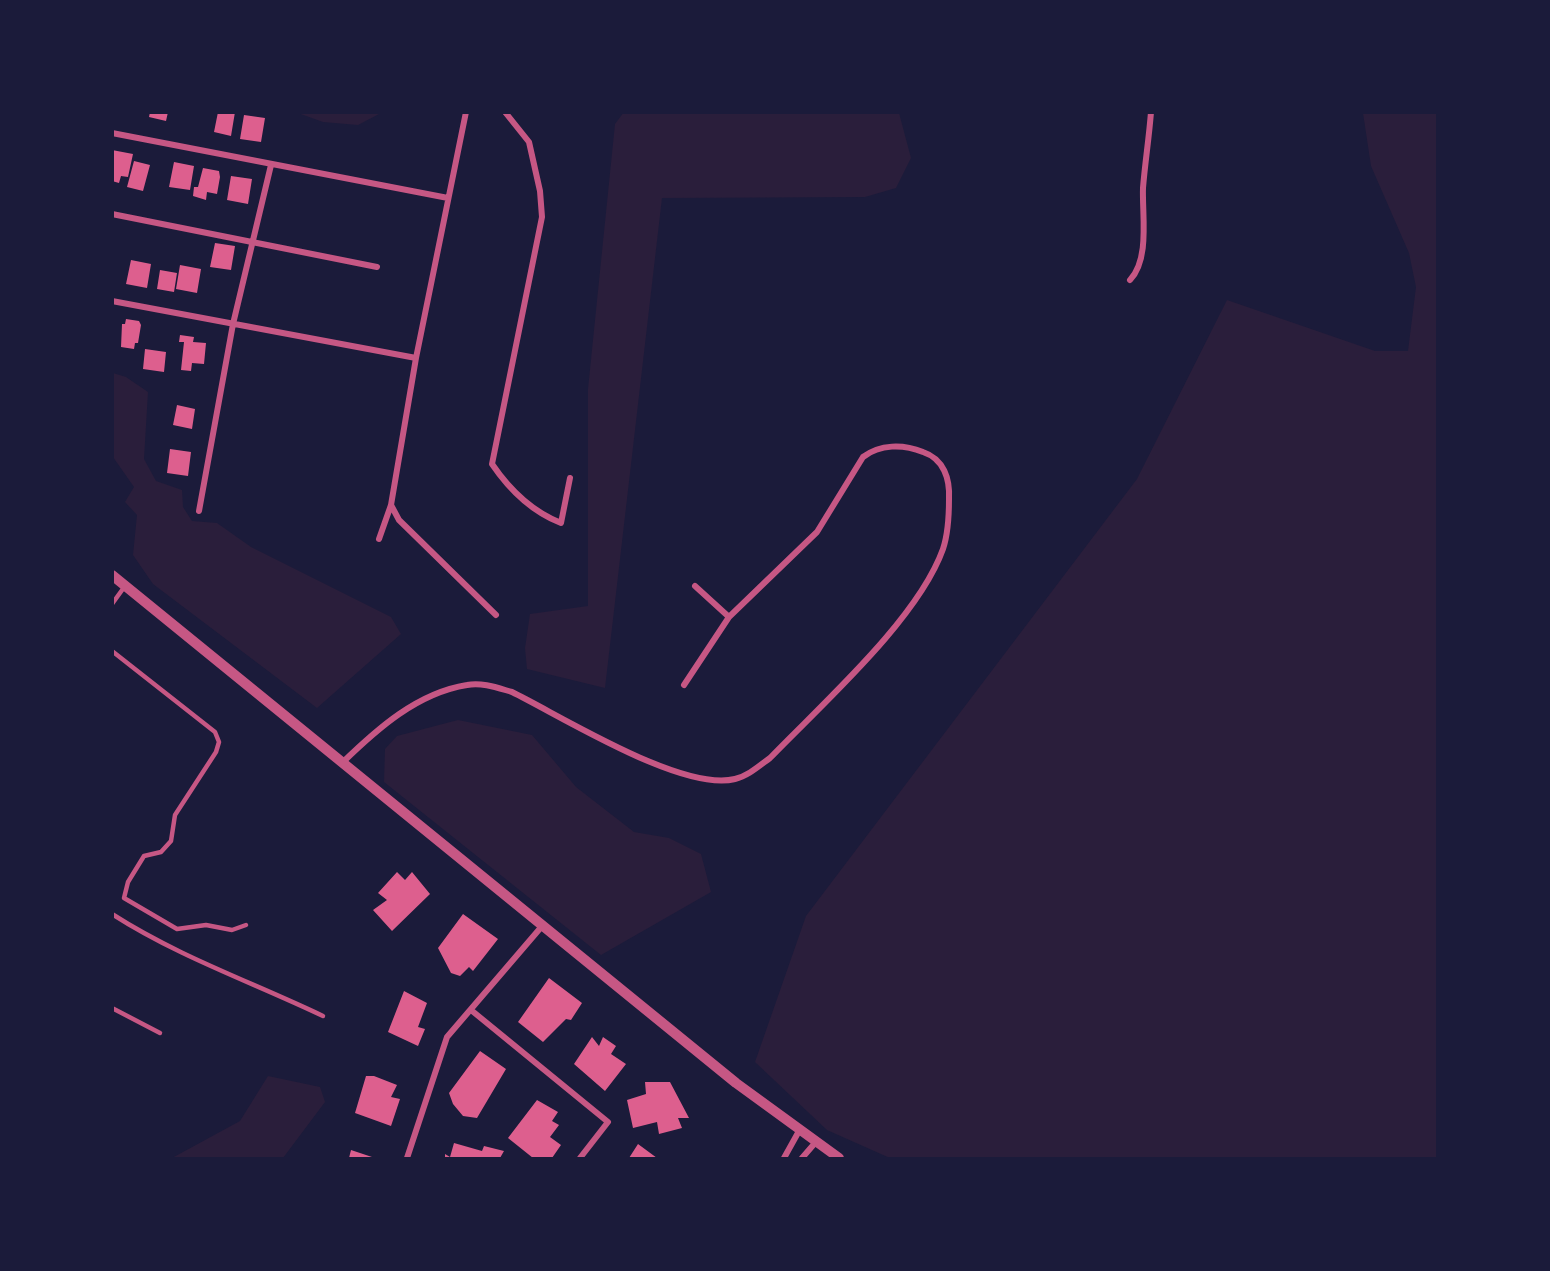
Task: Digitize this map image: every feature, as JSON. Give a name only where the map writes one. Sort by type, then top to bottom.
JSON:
[{"type":"street","points":[[379,539],[391,505],[416,358],[466,112]]},
{"type":"street","points":[[505,112],[529,142],[540,191],[542,217],[492,464],[499,474],[541,515],[561,523],[570,478]]},
{"type":"street","points":[[1131,280],[1137,273],[1141,252],[1143,188],[1151,112]]},
{"type":"street","points":[[112,133],[448,198]]},
{"type":"street","points":[[200,511],[233,324],[271,165]]},
{"type":"street","points":[[112,214],[377,267]]},
{"type":"street","points":[[112,301],[416,358]]},
{"type":"street","points":[[342,763],[390,720],[433,696],[467,684],[489,685],[512,692],[652,763],[692,778],[715,781],[735,779],[751,772],[770,758],[887,636],[926,584],[943,548],[949,510],[950,489],[946,471],[937,459],[910,448],[888,447],[872,450],[863,458],[818,532],[729,617],[684,685]]},
{"type":"street","points":[[391,505],[399,520],[496,615]]},
{"type":"street","points":[[112,575],[799,1131],[839,1158]]},
{"type":"street","points":[[695,586],[729,617]]},
{"type":"street","points":[[407,1158],[447,1037],[543,925]]},
{"type":"street","points":[[471,1010],[608,1122],[580,1158]]},
{"type":"street","points":[[784,1158],[799,1131]]},
{"type":"street","points":[[802,1158],[815,1143]]},
{"type":"lane","points":[[112,604],[125,586]]},
{"type":"lane","points":[[112,651],[214,732],[219,742],[216,752],[176,815],[171,841],[161,852],[144,856],[128,882],[124,898],[177,929],[206,925],[232,930],[246,925]]},
{"type":"lane","points":[[112,914],[197,962],[271,991],[323,1016]]},
{"type":"lane","points":[[112,1008],[159,1033]]},
{"type":"shaded area","points":[[624,112],[899,113],[911,158],[896,188],[865,197],[662,198],[605,688],[527,669],[525,648],[530,614],[588,606],[588,389],[615,124]]},
{"type":"shaded area","points":[[298,113],[381,113],[358,125],[323,122]]},
{"type":"shaded area","points":[[1363,113],[1437,113],[1436,1158],[890,1158],[827,1130],[755,1062],[806,916],[1137,479],[1227,300],[1375,351],[1408,351],[1416,287],[1409,253],[1371,166]]},
{"type":"shaded area","points":[[113,373],[126,377],[148,392],[144,459],[156,481],[182,490],[183,507],[192,521],[217,523],[251,547],[391,617],[401,634],[317,708],[153,584],[133,555],[137,515],[125,502],[134,487],[113,457]]},
{"type":"shaded area","points":[[458,720],[532,735],[576,787],[634,832],[669,838],[701,854],[711,892],[601,955],[384,782],[385,749],[397,736]]},
{"type":"shaded area","points":[[268,1076],[320,1087],[325,1102],[283,1158],[172,1158],[240,1121]]},
{"type":"building","points":[[150,112],[168,112],[166,121],[149,117]]},
{"type":"building","points":[[218,112],[235,112],[231,136],[214,132]]},
{"type":"building","points":[[244,115],[265,118],[261,142],[240,139]]},
{"type":"building","points":[[112,150],[133,154],[128,177],[121,176],[119,183],[112,181]]},
{"type":"building","points":[[134,161],[150,165],[143,191],[127,187]]},
{"type":"building","points":[[174,162],[194,166],[190,190],[169,187]]},
{"type":"building","points":[[203,168],[219,171],[220,177],[217,194],[207,192],[206,200],[193,196],[194,187],[198,187]]},
{"type":"building","points":[[231,176],[252,179],[248,204],[227,200]]},
{"type":"building","points":[[215,243],[235,246],[231,270],[210,267]]},
{"type":"building","points":[[131,260],[151,264],[147,288],[126,284]]},
{"type":"building","points":[[180,265],[201,269],[197,293],[176,289]]},
{"type":"building","points":[[160,270],[177,273],[174,292],[157,289]]},
{"type":"building","points":[[126,319],[139,321],[141,325],[138,343],[135,343],[134,349],[121,347],[122,324],[125,324]]},
{"type":"building","points":[[180,335],[194,337],[193,342],[206,343],[204,364],[192,363],[191,371],[181,370],[184,342],[179,342]]},
{"type":"building","points":[[145,349],[166,352],[164,372],[143,369]]},
{"type":"building","points":[[177,405],[195,409],[192,429],[173,425]]},
{"type":"building","points":[[170,449],[191,452],[188,476],[167,473]]},
{"type":"building","points":[[397,872],[405,880],[412,872],[430,894],[392,931],[373,910],[387,900],[378,893]]},
{"type":"building","points":[[463,914],[498,939],[473,971],[469,967],[460,976],[451,973],[438,948]]},
{"type":"building","points":[[549,978],[582,1003],[571,1020],[566,1019],[543,1042],[518,1022]]},
{"type":"building","points":[[404,991],[427,1003],[418,1027],[425,1029],[418,1046],[388,1032]]},
{"type":"building","points":[[592,1037],[599,1046],[603,1037],[616,1046],[611,1054],[626,1064],[605,1091],[574,1064]]},
{"type":"building","points":[[480,1051],[506,1069],[477,1118],[463,1116],[453,1104],[449,1093]]},
{"type":"building","points":[[366,1076],[374,1076],[397,1085],[391,1097],[400,1099],[391,1126],[355,1113]]},
{"type":"building","points":[[645,1082],[670,1082],[689,1118],[678,1118],[682,1128],[659,1134],[657,1122],[633,1128],[627,1100],[646,1094]]},
{"type":"building","points":[[537,1100],[558,1112],[552,1121],[559,1125],[550,1137],[561,1145],[552,1158],[533,1158],[508,1138]]},
{"type":"building","points":[[454,1143],[482,1151],[484,1146],[504,1151],[500,1158],[445,1158],[445,1154],[450,1157]]},
{"type":"building","points":[[638,1144],[657,1158],[629,1158]]},
{"type":"building","points":[[351,1150],[375,1158],[349,1158]]}]
